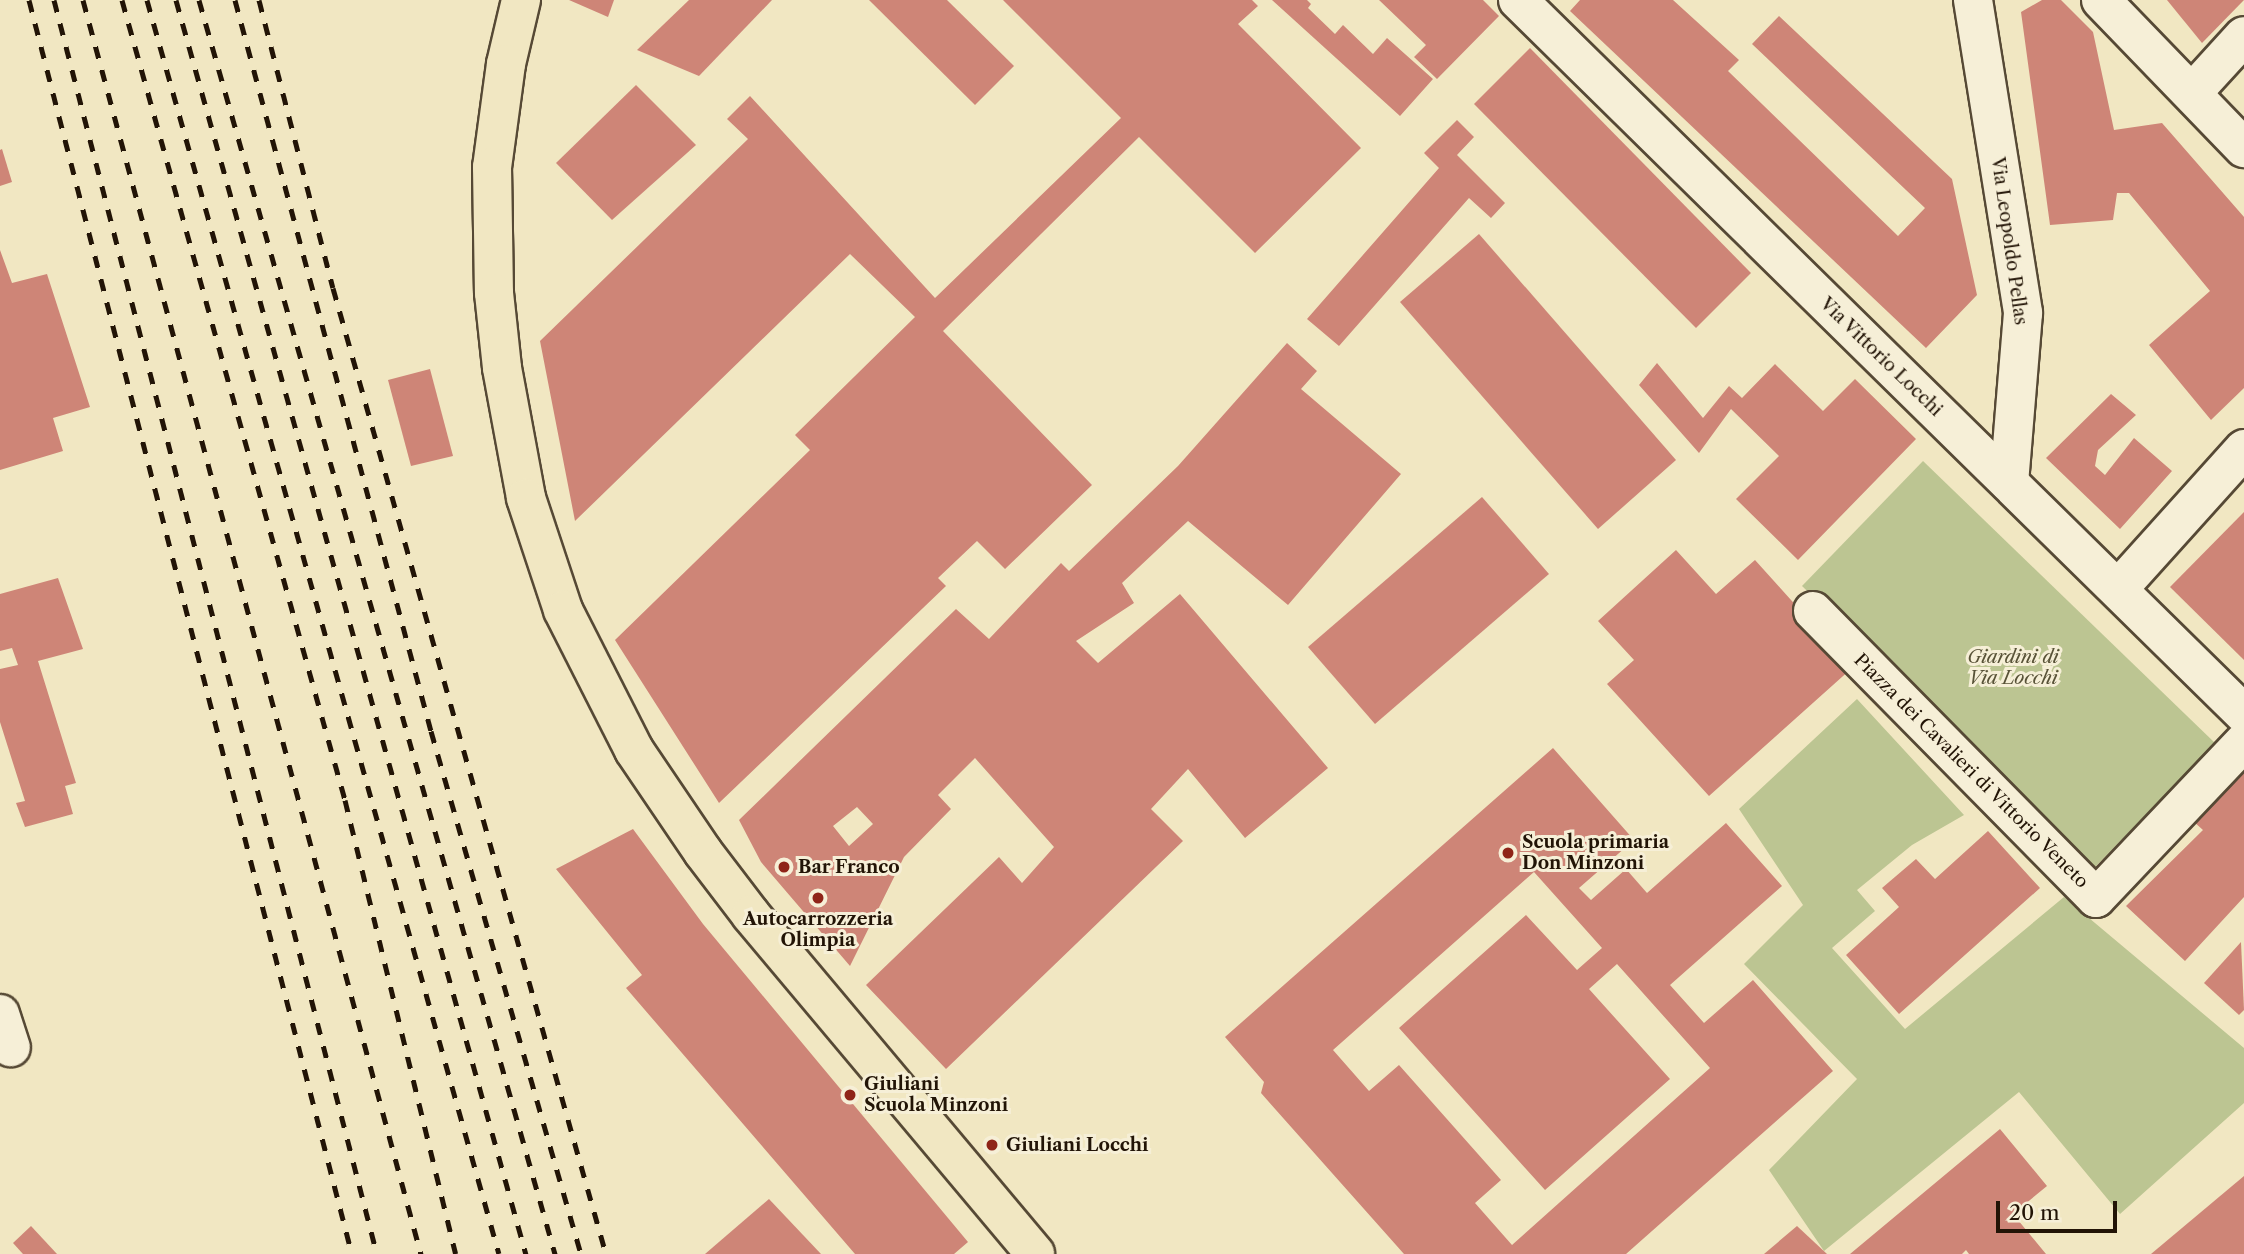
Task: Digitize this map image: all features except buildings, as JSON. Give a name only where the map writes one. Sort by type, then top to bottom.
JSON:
[{"type":"main road","points":[[521,0],[506,64],[492,167],[494,293],[502,368],[526,498],[563,610],[634,750],[703,852],[751,915],[1035,1254]]},
{"type":"street","name":"Via Vittorio Locchi","points":[[1518,0],[2244,713]]},
{"type":"street","name":"Via Leopoldo Pellas","points":[[1973,0],[2022,313],[2009,482]]},
{"type":"street","points":[[2101,0],[2244,148]]},
{"type":"street","points":[[2192,93],[2244,36]]},
{"type":"street","points":[[2119,588],[2244,449]]},
{"type":"street","name":"Piazza dei Cavalieri di Vittorio Veneto","points":[[1813,611],[2096,898],[2244,742]]},
{"type":"green space","name":"Giardini di Via Locchi","points":[[1923,461],[2215,743],[2094,868],[1802,586]]},
{"type":"green space","points":[[1857,699],[1964,815],[1912,845],[1857,890],[1875,911],[1832,948],[1905,1029],[2064,897],[2244,1048],[2244,1103],[2120,1214],[2019,1092],[1824,1251],[1769,1170],[1857,1079],[1744,964],[1803,905],[1739,809]]},
{"type":"railway","points":[[29,0],[352,1254]]},
{"type":"railway","points":[[54,0],[377,1254]]},
{"type":"railway","points":[[83,0],[421,1254]]},
{"type":"railway","points":[[122,0],[345,800],[456,1254]]},
{"type":"railway","points":[[147,0],[499,1254]]},
{"type":"railway","points":[[176,0],[526,1254]]},
{"type":"railway","points":[[199,0],[555,1254]]},
{"type":"railway","points":[[235,0],[431,731],[581,1254]]},
{"type":"railway","points":[[259,0],[333,288],[606,1254]]},
{"type":"place","name":"Scuola primaria Don Minzoni","points":[[1508,853]]},
{"type":"place","name":"Bar Franco","points":[[784,867]]},
{"type":"place","name":"Autocarrozzeria Olimpia","points":[[818,898]]},
{"type":"place","name":"Giuliani Scuola Minzoni","points":[[850,1095]]},
{"type":"place","name":"Giuliani Locchi","points":[[992,1145]]}]
